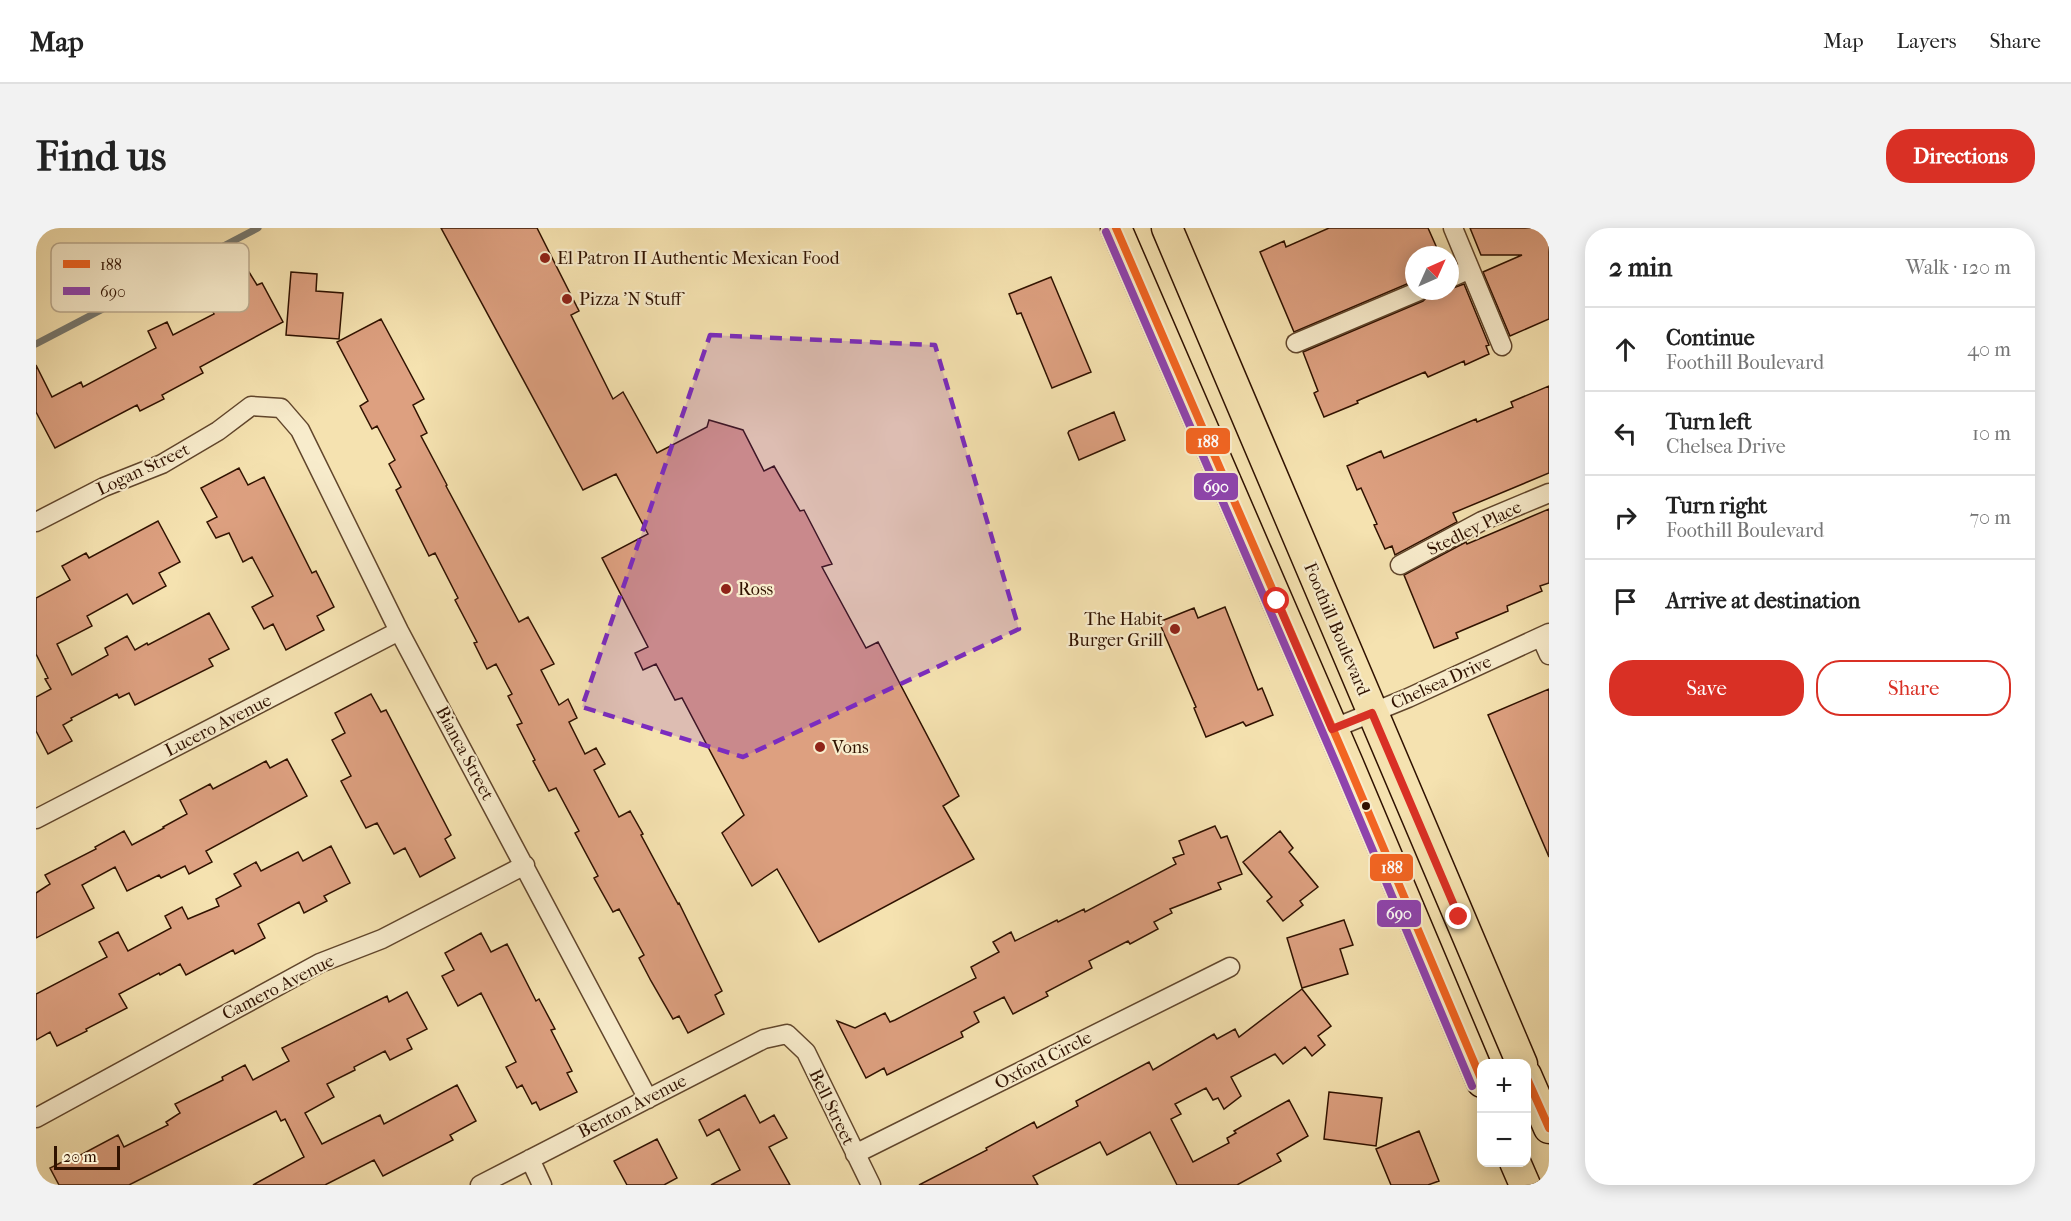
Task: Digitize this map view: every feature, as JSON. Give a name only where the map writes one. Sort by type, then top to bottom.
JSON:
[{"type":"main road","points":[[1116,228],[1477,1070]]},
{"type":"main road","name":"Foothill Boulevard","points":[[1167,228],[1520,1059]]},
{"type":"main road","points":[[1531,1085],[1549,1128]]},
{"type":"main road","points":[[1517,1167],[1525,1185]]},
{"type":"street","points":[[1453,228],[1502,346]]},
{"type":"street","points":[[1459,274],[1470,269]]},
{"type":"street","points":[[1296,343],[1405,297]]},
{"type":"street","name":"Logan Street","points":[[36,522],[104,487],[162,464],[218,431],[251,406],[281,408]]},
{"type":"street","name":"Bianca Street","points":[[281,408],[300,430],[399,631],[648,1099]]},
{"type":"street","name":"Stedley Place","points":[[1400,565],[1482,521],[1549,493]]},
{"type":"street","name":"Lucero Avenue","points":[[36,819],[399,631]]},
{"type":"street","name":"Chelsea Drive","points":[[1332,729],[1545,635]]},
{"type":"street","points":[[1545,635],[1549,655]]},
{"type":"street","name":"Camero Avenue","points":[[36,1118],[320,963],[382,939],[525,865]]},
{"type":"street","name":"Oxford Circle","points":[[855,1154],[1230,967]]},
{"type":"street","name":"Benton Avenue","points":[[480,1185],[764,1039],[787,1034]]},
{"type":"street","name":"Bell Street","points":[[787,1034],[806,1052],[871,1185]]},
{"type":"street","points":[[530,1158],[542,1185]]},
{"type":"highlighted area","points":[[710,335],[935,345],[1019,629],[743,757],[582,707]]},
{"type":"building","points":[[441,228],[537,228],[579,311],[571,315],[613,399],[623,392],[657,453],[707,427],[709,420],[743,430],[764,471],[774,466],[800,511],[804,510],[832,564],[822,567],[866,648],[878,642],[959,796],[943,806],[974,859],[819,942],[777,869],[752,886],[722,833],[744,815],[682,698],[675,700],[656,664],[643,670],[635,653],[648,647],[602,558],[648,534],[616,474],[583,490]]},
{"type":"building","points":[[1329,228],[1428,228],[1436,246],[1405,246],[1405,285],[1294,332],[1260,252],[1284,241],[1286,247]]},
{"type":"building","points":[[1470,228],[1549,228],[1549,319],[1510,336],[1483,272],[1522,255],[1481,255]]},
{"type":"building","points":[[249,272],[257,285],[262,283],[283,322],[200,367],[203,373],[162,395],[164,399],[140,411],[137,405],[55,448],[36,412],[36,365],[52,397],[81,382],[83,387],[156,348],[148,331],[167,322],[173,335],[214,314],[213,312],[249,312]]},
{"type":"building","points":[[291,272],[317,274],[316,291],[343,293],[339,339],[286,335]]},
{"type":"building","points":[[1051,277],[1091,372],[1052,388],[1021,313],[1017,314],[1009,294]]},
{"type":"building","points":[[1464,284],[1489,345],[1486,346],[1489,354],[1465,365],[1464,361],[1428,377],[1425,372],[1324,417],[1314,393],[1318,391],[1303,352],[1424,300],[1459,300],[1459,286]]},
{"type":"building","points":[[381,319],[424,399],[413,405],[427,433],[421,436],[446,486],[519,622],[528,617],[554,664],[541,670],[559,705],[568,699],[577,718],[569,722],[585,754],[596,748],[605,764],[594,770],[619,817],[630,811],[722,991],[715,995],[724,1014],[688,1033],[679,1016],[673,1019],[639,958],[644,955],[619,909],[613,912],[594,878],[598,876],[575,833],[579,831],[556,788],[549,791],[533,761],[535,760],[517,725],[522,723],[508,696],[512,694],[496,664],[487,669],[474,643],[477,642],[455,600],[458,598],[435,553],[429,556],[396,490],[401,487],[389,464],[395,460],[377,426],[372,429],[360,406],[368,401],[337,342]]},
{"type":"building","points":[[1549,386],[1549,473],[1453,513],[1457,522],[1395,555],[1392,546],[1385,549],[1361,488],[1357,490],[1347,466],[1381,451],[1384,458],[1476,419],[1477,422],[1513,407],[1511,402]]},
{"type":"building","points":[[1114,412],[1125,440],[1079,460],[1069,431]]},
{"type":"building","points":[[239,468],[248,485],[264,477],[312,573],[316,571],[334,607],[317,616],[324,630],[286,650],[273,624],[264,629],[252,607],[273,596],[252,557],[243,562],[229,533],[216,538],[207,522],[217,517],[201,488]]},
{"type":"building","points":[[1549,509],[1549,583],[1540,586],[1542,591],[1507,606],[1508,611],[1456,633],[1458,638],[1434,648],[1404,575],[1466,542],[1467,544]]},
{"type":"building","points":[[158,521],[180,562],[159,573],[166,586],[133,604],[127,594],[87,616],[92,626],[57,644],[72,675],[108,655],[105,648],[127,636],[135,650],[209,613],[229,649],[209,659],[213,666],[135,705],[129,693],[119,698],[117,694],[71,718],[72,720],[63,725],[72,741],[48,754],[36,731],[36,697],[51,689],[36,654],[36,598],[70,580],[62,566],[86,553],[89,558]]},
{"type":"building","points":[[1225,607],[1258,690],[1262,688],[1273,715],[1246,726],[1243,722],[1206,737],[1194,708],[1196,707],[1159,622],[1194,608],[1198,618]]},
{"type":"building","points":[[1549,689],[1549,857],[1488,715]]},
{"type":"building","points":[[371,694],[381,712],[386,710],[451,835],[445,839],[455,858],[420,877],[405,848],[394,854],[377,823],[366,828],[341,781],[351,776],[332,740],[345,733],[335,713]]},
{"type":"building","points":[[287,759],[307,796],[206,851],[212,862],[189,874],[185,866],[161,878],[159,875],[127,891],[115,867],[82,885],[94,908],[36,938],[36,893],[50,884],[45,875],[96,849],[95,847],[124,831],[132,845],[164,828],[187,814],[180,800],[210,784],[213,789],[266,761],[270,768]]},
{"type":"building","points":[[1215,826],[1221,838],[1227,836],[1242,874],[1218,883],[1221,889],[1170,909],[1172,913],[1154,922],[1158,929],[1130,944],[1128,941],[1089,961],[1092,968],[1046,992],[1048,996],[1013,1014],[1004,997],[974,1012],[979,1022],[961,1032],[963,1037],[887,1075],[884,1068],[866,1078],[837,1021],[855,1028],[885,1013],[890,1022],[895,1020],[976,978],[971,967],[999,952],[993,942],[1011,932],[1015,941],[1057,920],[1058,922],[1084,909],[1085,912],[1176,864],[1173,858],[1184,854],[1179,841]]},
{"type":"building","points":[[1280,831],[1293,848],[1289,852],[1318,887],[1300,901],[1303,905],[1283,921],[1267,901],[1272,897],[1243,862]]},
{"type":"building","points":[[331,846],[350,883],[324,896],[327,901],[304,913],[299,902],[258,924],[265,938],[235,954],[233,950],[186,975],[180,964],[119,994],[127,1008],[57,1046],[50,1032],[36,1040],[36,994],[107,957],[99,942],[118,932],[128,951],[171,928],[165,916],[182,907],[188,919],[219,906],[216,899],[241,886],[234,874],[256,862],[261,871],[298,852],[303,861]]},
{"type":"building","points":[[1344,920],[1353,945],[1340,949],[1348,974],[1302,988],[1287,938]]},
{"type":"building","points":[[481,933],[491,952],[507,944],[536,1001],[539,999],[555,1029],[551,1030],[572,1071],[567,1073],[577,1092],[540,1110],[536,1102],[532,1104],[522,1085],[517,1088],[506,1067],[516,1062],[481,993],[458,1006],[442,976],[454,970],[445,953]]},
{"type":"building","points":[[1302,989],[1331,1026],[1318,1036],[1325,1045],[1312,1056],[1305,1047],[1283,1064],[1275,1054],[1231,1077],[1241,1096],[1224,1109],[1218,1098],[1213,1100],[1206,1088],[1175,1104],[1181,1114],[1171,1119],[1193,1162],[1229,1143],[1227,1138],[1236,1133],[1234,1131],[1289,1100],[1308,1136],[1277,1154],[1281,1161],[1237,1185],[1177,1185],[1150,1132],[1107,1155],[1100,1142],[1033,1176],[1038,1185],[919,1185],[987,1150],[986,1148],[1034,1122],[1037,1128],[1078,1106],[1076,1101],[1149,1062],[1153,1070],[1214,1034],[1217,1039],[1235,1029],[1239,1037]]},
{"type":"building","points":[[407,992],[427,1029],[407,1039],[412,1049],[390,1060],[385,1051],[354,1067],[355,1070],[327,1084],[334,1097],[305,1113],[322,1144],[380,1115],[384,1124],[457,1085],[476,1121],[450,1135],[453,1140],[383,1176],[374,1160],[325,1185],[253,1185],[304,1157],[285,1119],[281,1121],[276,1111],[129,1185],[59,1185],[50,1168],[74,1156],[75,1158],[118,1135],[124,1147],[168,1125],[166,1122],[180,1113],[175,1104],[223,1080],[222,1077],[245,1065],[253,1080],[289,1061],[282,1048],[387,996],[389,1002]]},
{"type":"building","points":[[1329,1092],[1382,1098],[1376,1146],[1324,1139]]},
{"type":"building","points":[[745,1095],[760,1123],[774,1115],[787,1138],[769,1147],[790,1185],[711,1185],[740,1170],[719,1129],[707,1136],[699,1120]]},
{"type":"building","points":[[1419,1131],[1439,1181],[1428,1185],[1391,1185],[1376,1149]]},
{"type":"building","points":[[657,1139],[677,1178],[664,1185],[627,1185],[614,1161]]},
{"type":"waterway","points":[[229,243],[258,228]]},
{"type":"waterway","points":[[36,344],[97,312]]},
{"type":"transit line","name":"188","points":[[1116,228],[1348,764],[1477,1069]]},
{"type":"transit line","name":"690","points":[[1106,232],[1338,768],[1472,1086]]},
{"type":"transit line","name":"188","points":[[1531,1087],[1549,1128]]},
{"type":"place","name":"El Patron II Authentic Mexican Food","points":[[545,258]]},
{"type":"place","name":"Pizza 'N Stuff","points":[[567,299]]},
{"type":"place","name":"Ross","points":[[726,589]]},
{"type":"place","name":"The Habit Burger Grill","points":[[1175,629]]},
{"type":"place","name":"Vons","points":[[820,747]]},
{"type":"route","points":[[1277,601],[1332,729],[1372,713],[1459,917]]}]
